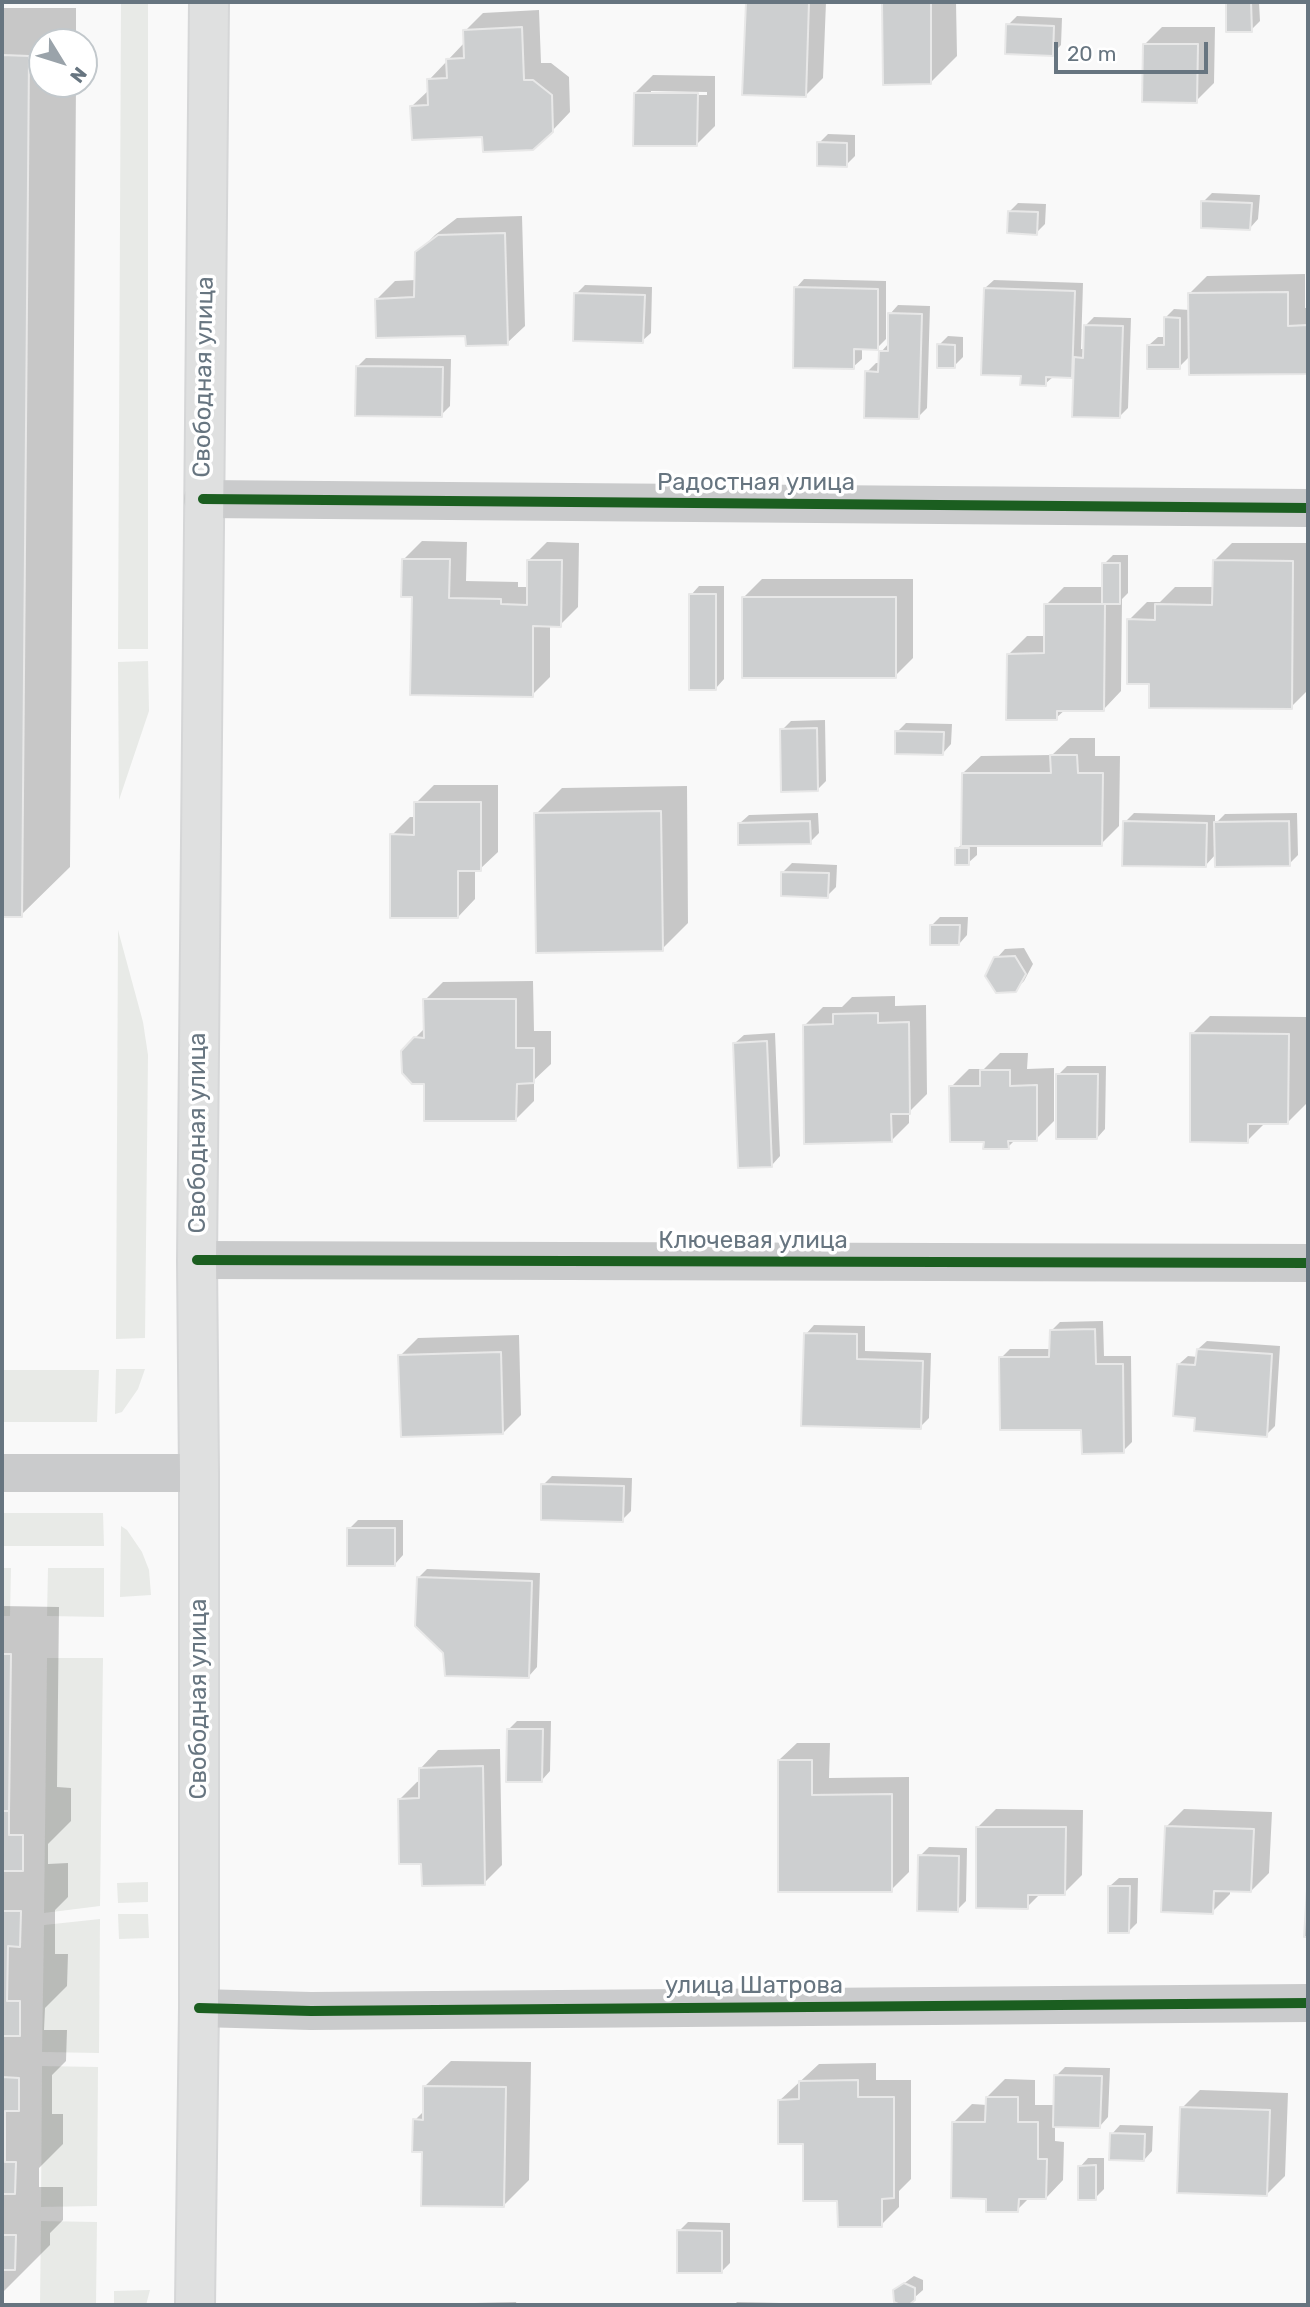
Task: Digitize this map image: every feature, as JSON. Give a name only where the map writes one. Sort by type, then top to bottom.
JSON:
[{"type":"main road","name":"Свободная улица","points":[[195,2305],[199,2008],[200,1473],[197,1259],[209,2]]},
{"type":"street","name":"Радостная улица","points":[[203,499],[1308,508]]},
{"type":"street","name":"Ключевая улица","points":[[197,1259],[1308,1263]]},
{"type":"street","points":[[2,1473],[200,1473]]},
{"type":"street","name":"улица Шатрова","points":[[199,2008],[325,2011],[1308,2003]]},
{"type":"shaded area","points":[[121,2],[148,2],[148,649],[118,649]]},
{"type":"shaded area","points":[[148,661],[149,711],[119,800],[118,662]]},
{"type":"shaded area","points":[[118,930],[143,1022],[148,1055],[145,1338],[116,1339]]},
{"type":"shaded area","points":[[116,1369],[145,1369],[138,1389],[122,1412],[115,1414]]},
{"type":"shaded area","points":[[2,1370],[99,1370],[97,1422],[2,1422]]},
{"type":"shaded area","points":[[2,1513],[103,1513],[104,1546],[2,1546]]},
{"type":"shaded area","points":[[121,1526],[127,1530],[142,1552],[149,1570],[151,1595],[120,1597]]},
{"type":"shaded area","points":[[2,1568],[11,1568],[10,1616],[2,1616]]},
{"type":"shaded area","points":[[48,1568],[104,1568],[104,1617],[47,1616]]},
{"type":"shaded area","points":[[47,1658],[103,1658],[100,1906],[44,1913]]},
{"type":"shaded area","points":[[148,1882],[148,1902],[118,1903],[117,1883]]},
{"type":"shaded area","points":[[118,1914],[148,1914],[149,1938],[119,1939]]},
{"type":"shaded area","points":[[100,1919],[99,2053],[42,2052],[44,1925]]},
{"type":"shaded area","points":[[42,2066],[98,2067],[97,2206],[41,2207]]},
{"type":"shaded area","points":[[41,2221],[97,2222],[96,2305],[40,2305]]},
{"type":"shaded area","points":[[150,2290],[146,2305],[114,2305],[114,2291]]},
{"type":"building","points":[[746,2],[809,2],[806,97],[742,95]]},
{"type":"building","points":[[882,2],[931,2],[931,84],[883,85]]},
{"type":"building","points":[[1226,2],[1251,2],[1252,32],[1226,32]]},
{"type":"building","points":[[1006,24],[1054,26],[1053,56],[1005,54]]},
{"type":"building","points":[[522,27],[524,80],[533,80],[552,95],[553,132],[533,150],[483,152],[482,137],[412,140],[410,106],[428,105],[427,79],[447,78],[446,59],[464,58],[463,30]]},
{"type":"building","points":[[1143,44],[1198,44],[1197,103],[1142,102]]},
{"type":"building","points":[[2,55],[28,56],[29,98],[22,917],[2,917]]},
{"type":"building","points":[[634,93],[698,93],[697,146],[633,146]]},
{"type":"building","points":[[817,142],[847,143],[847,167],[817,166]]},
{"type":"building","points":[[1201,201],[1252,203],[1250,230],[1201,228]]},
{"type":"building","points":[[1008,211],[1038,212],[1037,235],[1007,233]]},
{"type":"building","points":[[505,233],[508,345],[466,346],[465,336],[376,338],[375,299],[414,297],[415,252],[438,235]]},
{"type":"building","points":[[794,287],[878,289],[878,350],[854,349],[854,369],[793,368]]},
{"type":"building","points":[[984,288],[1075,291],[1072,378],[1046,377],[1046,386],[1020,385],[1021,376],[981,375]]},
{"type":"building","points":[[1288,292],[1288,326],[1308,325],[1308,374],[1189,375],[1188,293]]},
{"type":"building","points":[[574,293],[645,295],[643,343],[573,341]]},
{"type":"building","points":[[888,313],[922,314],[919,419],[864,418],[865,371],[878,372],[879,351],[888,351]]},
{"type":"building","points":[[1164,317],[1180,318],[1180,369],[1147,369],[1147,345],[1164,345]]},
{"type":"building","points":[[1084,325],[1123,326],[1120,418],[1072,417],[1074,357],[1083,358]]},
{"type":"building","points":[[937,344],[955,345],[955,368],[937,368]]},
{"type":"building","points":[[356,366],[443,367],[442,417],[355,416]]},
{"type":"building","points":[[402,559],[450,559],[449,598],[501,599],[501,604],[527,605],[527,560],[562,560],[561,627],[533,626],[533,697],[410,695],[412,597],[401,597]]},
{"type":"building","points":[[1213,560],[1293,561],[1292,709],[1149,708],[1149,684],[1127,684],[1127,619],[1155,620],[1155,604],[1212,605]]},
{"type":"building","points":[[1102,563],[1120,563],[1120,604],[1102,604]]},
{"type":"building","points":[[689,594],[716,594],[716,690],[689,690]]},
{"type":"building","points":[[742,597],[896,597],[896,678],[742,678]]},
{"type":"building","points":[[1044,604],[1105,604],[1104,711],[1057,711],[1057,720],[1006,720],[1007,654],[1044,653]]},
{"type":"building","points":[[817,728],[818,791],[781,792],[780,729]]},
{"type":"building","points":[[895,731],[944,732],[943,755],[895,754]]},
{"type":"building","points":[[1050,755],[1077,755],[1078,773],[1103,773],[1102,846],[961,846],[962,773],[1051,773]]},
{"type":"building","points":[[414,802],[481,802],[481,871],[458,871],[458,918],[390,918],[390,834],[414,835]]},
{"type":"building","points":[[661,811],[663,951],[536,953],[534,813]]},
{"type":"building","points":[[810,821],[811,844],[738,845],[738,823]]},
{"type":"building","points":[[1123,821],[1207,823],[1206,867],[1122,866]]},
{"type":"building","points":[[1289,821],[1290,866],[1215,867],[1214,822]]},
{"type":"building","points":[[955,848],[969,848],[969,865],[955,865]]},
{"type":"building","points":[[781,872],[829,873],[828,898],[781,896]]},
{"type":"building","points":[[930,925],[960,925],[959,945],[930,945]]},
{"type":"building","points":[[1015,956],[1026,974],[1016,992],[996,993],[985,976],[994,957]]},
{"type":"building","points":[[423,999],[516,999],[516,1048],[534,1048],[534,1083],[517,1084],[516,1121],[424,1121],[424,1084],[412,1084],[402,1073],[401,1051],[414,1037],[424,1038]]},
{"type":"building","points":[[878,1013],[878,1023],[909,1022],[910,1114],[891,1114],[892,1142],[804,1144],[803,1025],[833,1024],[833,1014]]},
{"type":"building","points":[[1190,1033],[1289,1034],[1288,1124],[1248,1124],[1248,1143],[1190,1142]]},
{"type":"building","points":[[767,1041],[772,1167],[738,1168],[733,1043]]},
{"type":"building","points":[[980,1070],[1010,1070],[1010,1086],[1037,1085],[1037,1141],[1008,1141],[1009,1149],[983,1149],[984,1142],[950,1142],[949,1086],[980,1086]]},
{"type":"building","points":[[1056,1074],[1098,1074],[1097,1139],[1056,1139]]},
{"type":"building","points":[[1095,1329],[1096,1364],[1123,1364],[1124,1453],[1082,1454],[1081,1430],[1000,1430],[999,1357],[1049,1357],[1050,1330]]},
{"type":"building","points":[[804,1333],[857,1334],[857,1359],[923,1361],[921,1429],[801,1426]]},
{"type":"building","points":[[1197,1349],[1272,1354],[1267,1437],[1194,1431],[1195,1418],[1173,1416],[1177,1364],[1195,1365]]},
{"type":"building","points":[[501,1352],[503,1434],[401,1437],[398,1355]]},
{"type":"building","points":[[541,1484],[624,1486],[623,1522],[541,1520]]},
{"type":"building","points":[[347,1528],[395,1528],[395,1566],[347,1566]]},
{"type":"building","points":[[417,1577],[532,1581],[529,1678],[445,1676],[443,1653],[415,1626]]},
{"type":"building","points":[[2,1654],[11,1654],[9,1811],[2,1811]]},
{"type":"building","points":[[507,1729],[543,1729],[542,1782],[506,1782]]},
{"type":"building","points":[[778,1760],[812,1760],[812,1795],[892,1794],[892,1892],[778,1892]]},
{"type":"building","points":[[483,1766],[485,1885],[422,1886],[421,1864],[399,1864],[398,1799],[419,1798],[419,1768]]},
{"type":"building","points":[[2,1811],[9,1811],[9,1835],[23,1835],[23,1871],[2,1871]]},
{"type":"building","points":[[1165,1826],[1254,1829],[1251,1892],[1214,1891],[1213,1914],[1161,1912]]},
{"type":"building","points":[[976,1827],[1066,1827],[1065,1895],[1028,1895],[1028,1909],[976,1908]]},
{"type":"building","points":[[918,1855],[959,1856],[958,1912],[917,1911]]},
{"type":"building","points":[[1308,1873],[1308,1937],[1304,1937]]},
{"type":"building","points":[[1108,1886],[1130,1886],[1129,1933],[1108,1933]]},
{"type":"building","points":[[2,1911],[21,1911],[20,1947],[8,1946],[7,2001],[20,2001],[20,2036],[2,2036]]},
{"type":"building","points":[[1054,2075],[1102,2076],[1100,2128],[1053,2127]]},
{"type":"building","points":[[2,2077],[19,2078],[19,2111],[5,2111],[5,2162],[16,2162],[15,2194],[2,2194]]},
{"type":"building","points":[[858,2080],[858,2097],[894,2097],[894,2198],[882,2199],[882,2227],[838,2227],[837,2201],[803,2201],[803,2144],[778,2144],[778,2100],[799,2099],[799,2081]]},
{"type":"building","points":[[423,2086],[506,2087],[504,2207],[421,2206],[422,2152],[412,2152],[413,2119],[423,2120]]},
{"type":"building","points":[[986,2097],[1018,2097],[1018,2122],[1038,2122],[1038,2159],[1047,2159],[1046,2199],[1019,2199],[1018,2212],[986,2212],[986,2199],[951,2198],[952,2122],[985,2122]]},
{"type":"building","points":[[1180,2107],[1270,2110],[1267,2196],[1177,2193]]},
{"type":"building","points":[[1110,2133],[1145,2134],[1144,2161],[1109,2160]]},
{"type":"building","points":[[1096,2165],[1096,2200],[1078,2200],[1078,2166]]},
{"type":"building","points":[[677,2230],[722,2231],[722,2273],[677,2273]]},
{"type":"building","points":[[2,2235],[16,2235],[15,2270],[3,2270],[3,2295]]},
{"type":"building","points":[[904,2283],[915,2288],[915,2300],[909,2305],[894,2302],[893,2290]]},
{"type":"cycle path","points":[[203,499],[1308,508]]},
{"type":"cycle path","points":[[197,1260],[1308,1263]]},
{"type":"cycle path","points":[[199,2008],[311,2011],[1308,2003]]}]
